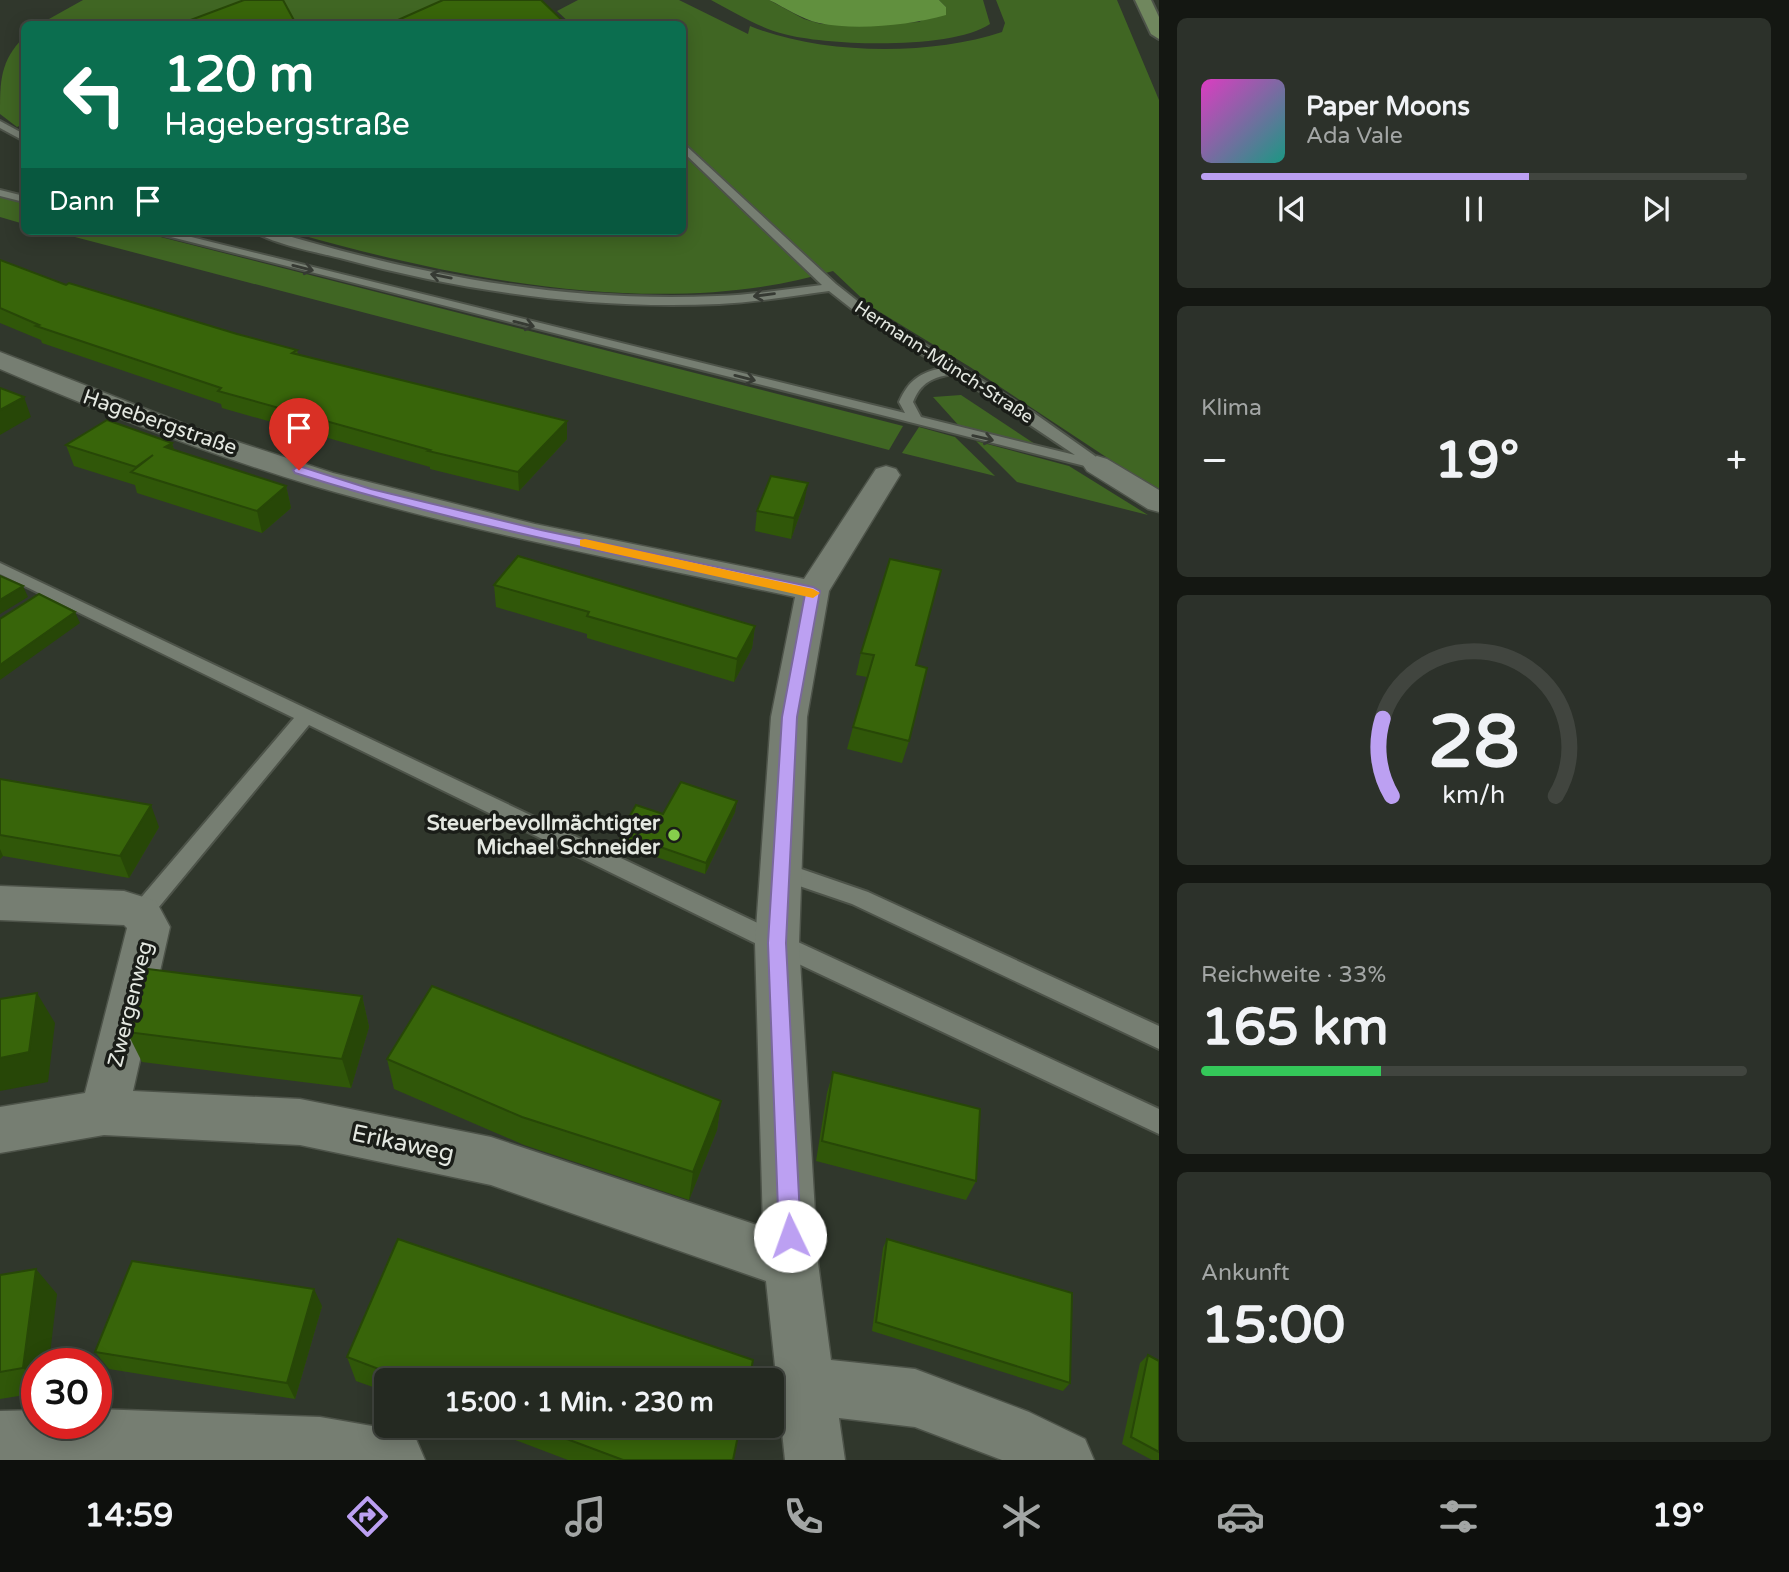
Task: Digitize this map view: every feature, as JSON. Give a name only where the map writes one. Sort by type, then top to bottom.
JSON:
[{"type":"main road","points":[[1143,0],[1159,34]]},
{"type":"street","name":"Hagebergstraße","points":[[0,360],[95,401],[367,492],[541,534],[813,591]]},
{"type":"street","name":"Hermann-Münch-Straße","points":[[1097,464],[1159,503]]},
{"type":"street","points":[[815,1460],[791,1263],[777,943],[789,717],[813,591],[886,475]]},
{"type":"street","name":"Zwergenweg","points":[[0,903],[124,908],[141,913],[149,927],[104,1112]]},
{"type":"street","name":"Erikaweg","points":[[0,1130],[104,1112],[300,1122],[491,1161],[791,1263]]},
{"type":"street","points":[[804,1385],[915,1398],[1029,1441],[1064,1460]]},
{"type":"street","points":[[0,1440],[140,1438],[320,1446],[395,1460]]},
{"type":"lane","points":[[0,124],[21,136]]},
{"type":"lane","name":"Hermann-Münch-Straße","points":[[686,149],[832,287],[879,323],[1029,416],[1097,464]]},
{"type":"lane","points":[[0,193],[21,198]]},
{"type":"lane","points":[[169,235],[917,422],[1097,464]]},
{"type":"lane","points":[[276,235],[427,274],[592,298],[718,300],[832,287]]},
{"type":"lane","points":[[917,422],[906,402],[912,386],[930,373],[956,370]]},
{"type":"lane","points":[[0,568],[777,943],[1159,1122]]},
{"type":"lane","points":[[141,913],[306,716]]},
{"type":"lane","points":[[781,871],[860,898],[1159,1038]]},
{"type":"shaded area","points":[[83,0],[485,0],[440,21],[45,21]]},
{"type":"shaded area","points":[[578,0],[679,0],[748,34],[750,26],[809,43],[876,49],[942,45],[1002,32],[1005,23],[996,0],[1117,0],[1159,100],[1159,492],[970,367],[870,306],[833,271],[769,286],[702,293],[633,293],[495,279],[361,251],[302,235],[686,235],[686,21],[568,21],[557,11]]},
{"type":"shaded area","points":[[711,0],[769,0],[804,19],[821,24],[859,25],[919,22],[946,7],[939,0],[983,0],[990,24],[972,32],[920,42],[829,41],[774,31]]},
{"type":"shaded area","points":[[769,0],[939,0],[946,7],[946,15],[916,22],[850,27],[806,19]]},
{"type":"shaded area","points":[[21,40],[21,125],[17,127],[0,114],[3,72]]},
{"type":"shaded area","points":[[0,196],[21,201],[21,223],[0,217]]},
{"type":"shaded area","points":[[67,235],[153,235],[903,426],[889,450]]},
{"type":"shaded area","points":[[961,395],[1038,446],[961,428],[933,397]]},
{"type":"shaded area","points":[[919,427],[955,437],[995,476],[902,453]]},
{"type":"shaded area","points":[[976,441],[1069,466],[1148,515],[1017,482]]},
{"type":"building","points":[[244,0],[283,0],[294,21],[188,21]]},
{"type":"building","points":[[443,0],[541,0],[563,21],[396,21]]},
{"type":"building","points":[[0,260],[66,285],[69,283],[297,350],[292,353],[567,421],[518,472],[428,451],[430,450],[218,391],[221,388],[36,326],[39,325],[0,308]]},
{"type":"building","points":[[0,388],[24,397],[0,410]]},
{"type":"building","points":[[107,420],[172,443],[165,447],[286,486],[257,511],[131,472],[153,455],[136,467],[66,445]]},
{"type":"building","points":[[771,476],[808,483],[794,518],[757,511]]},
{"type":"building","points":[[518,556],[755,626],[737,659],[587,616],[589,612],[494,585]]},
{"type":"building","points":[[890,559],[941,570],[916,665],[927,668],[909,741],[853,727],[874,655],[861,653]]},
{"type":"building","points":[[0,576],[23,586],[0,600]]},
{"type":"building","points":[[39,594],[75,612],[0,665],[0,619]]},
{"type":"building","points":[[0,779],[151,805],[120,856],[0,835]]},
{"type":"building","name":"Steuerbevollmächtigter Michael Schneider","points":[[681,782],[737,801],[706,863],[620,833],[636,805],[663,814]]},
{"type":"building","points":[[148,969],[362,996],[342,1059],[127,1032],[136,996]]},
{"type":"building","points":[[432,986],[721,1101],[693,1172],[522,1117],[387,1059]]},
{"type":"building","points":[[37,993],[29,1052],[0,1058],[0,999]]},
{"type":"building","points":[[833,1072],[980,1109],[976,1181],[822,1141]]},
{"type":"building","points":[[398,1239],[753,1360],[751,1368],[376,1368],[347,1357]]},
{"type":"building","points":[[887,1239],[1072,1293],[1070,1383],[876,1322]]},
{"type":"building","points":[[132,1261],[314,1289],[287,1383],[112,1355],[112,1348],[97,1348]]},
{"type":"building","points":[[36,1269],[26,1348],[21,1348],[21,1368],[0,1372],[0,1275]]},
{"type":"building","points":[[1148,1355],[1159,1361],[1159,1452],[1131,1437]]},
{"type":"building","points":[[564,1438],[738,1438],[733,1460],[623,1460]]},
{"type":"slow traffic","points":[[585,543],[813,593]]},
{"type":"place","name":"Steuerbevollmächtigter Michael Schneider","points":[[674,835]]},
{"type":"route","points":[[299,470],[367,492],[541,534],[813,591],[789,717],[777,943],[790,1236]]}]
